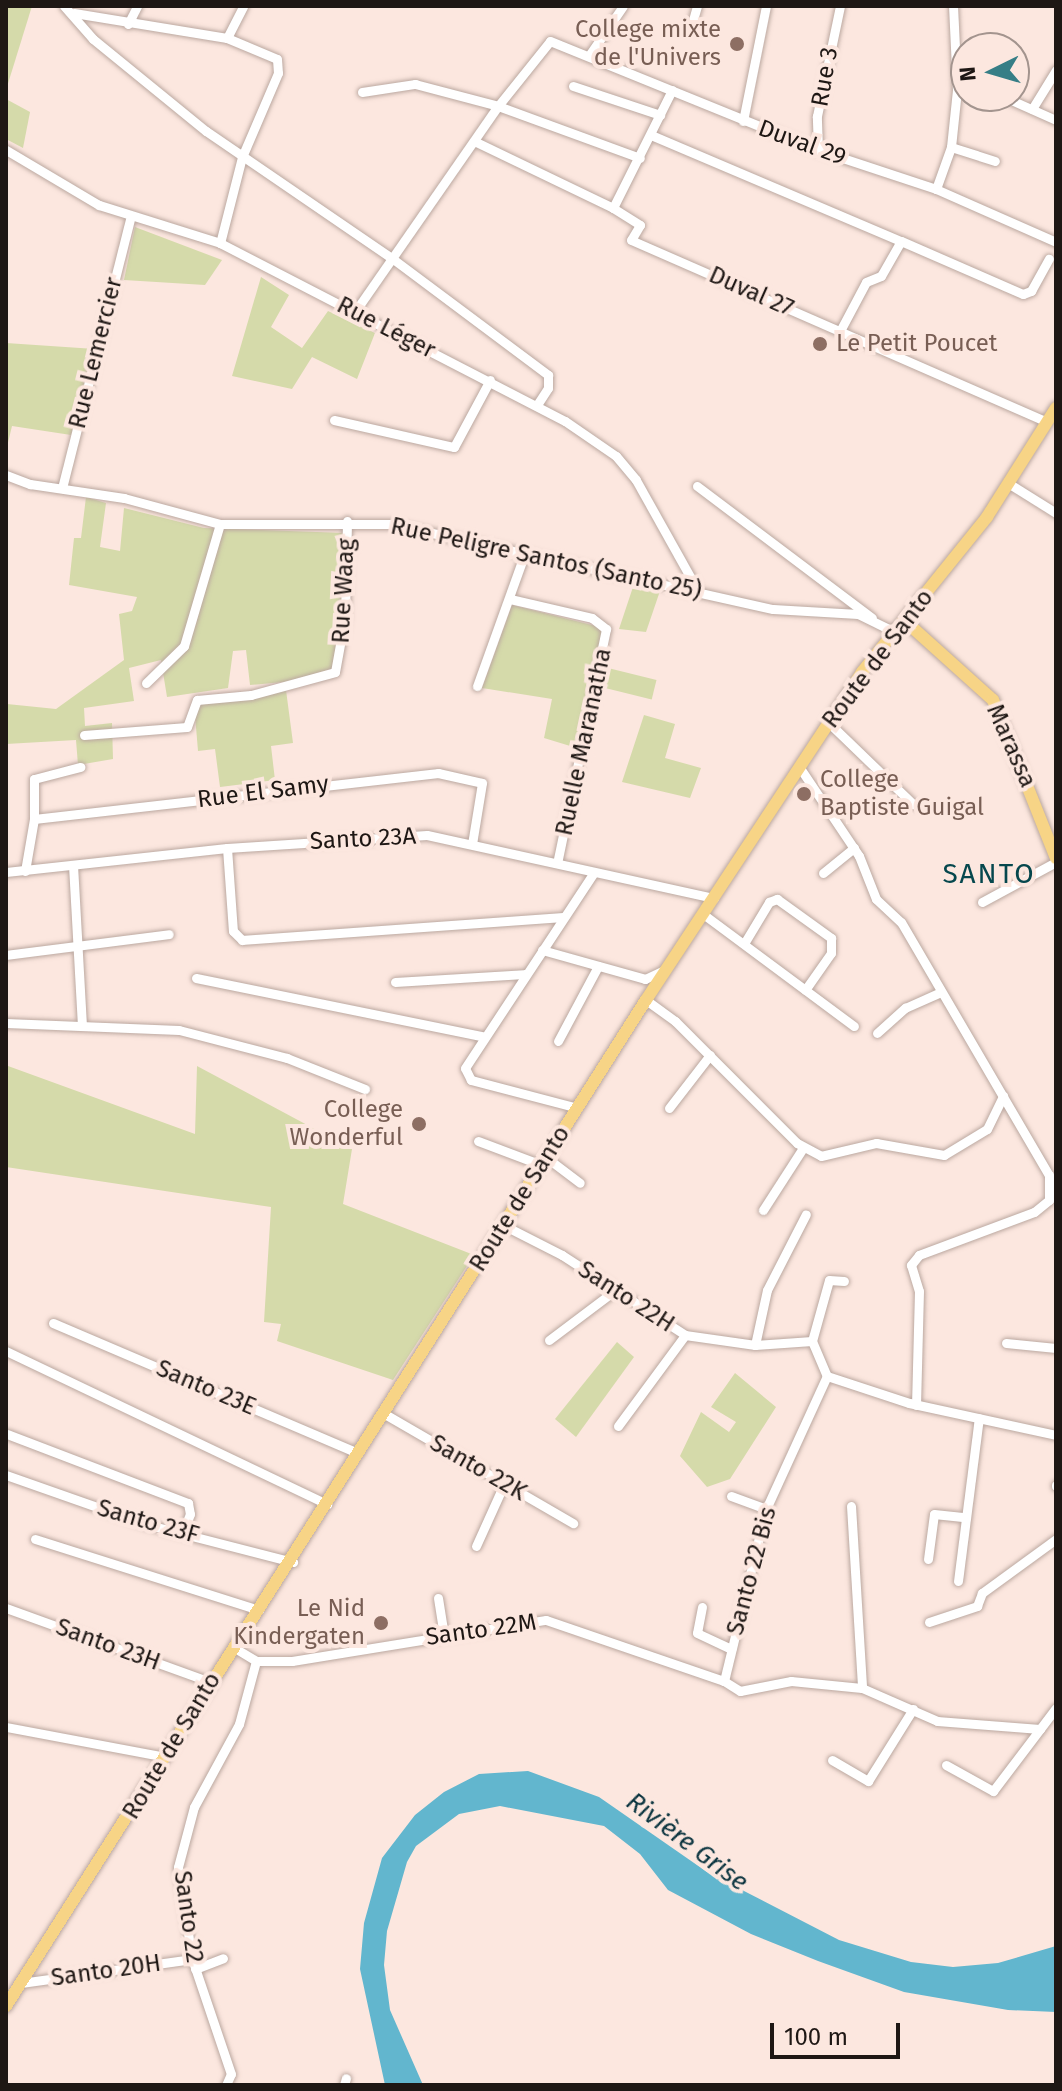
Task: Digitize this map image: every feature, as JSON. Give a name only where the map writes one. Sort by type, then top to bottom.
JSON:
[{"type":"main road","name":"Route de Santo","points":[[6,2006],[166,1757],[210,1682],[293,1562],[383,1413],[505,1226],[646,1000],[829,723],[893,631],[1008,483],[1056,408]]},
{"type":"main road","name":"Marassa","points":[[904,620],[993,700],[1056,860]]},
{"type":"street","points":[[64,6],[74,13],[93,39],[242,157],[393,259],[548,375],[548,388],[537,405]]},
{"type":"street","points":[[128,24],[137,6]]},
{"type":"street","points":[[227,38],[243,6]]},
{"type":"street","points":[[590,54],[623,6]]},
{"type":"street","points":[[691,27],[697,6]]},
{"type":"street","points":[[743,121],[766,6]]},
{"type":"street","name":"Rue 3","points":[[818,150],[817,116],[840,6]]},
{"type":"street","points":[[953,6],[955,32]]},
{"type":"street","points":[[74,13],[227,38],[272,55],[278,66],[242,157],[220,243]]},
{"type":"street","name":"Duval 29","points":[[498,106],[550,41],[590,54],[818,150],[936,189],[1056,242]]},
{"type":"street","points":[[1056,70],[1032,109],[1056,120]]},
{"type":"street","points":[[362,92],[415,84],[498,106],[640,158]]},
{"type":"street","points":[[573,86],[660,115]]},
{"type":"street","points":[[474,141],[613,208],[672,90]]},
{"type":"street","points":[[354,313],[498,106]]},
{"type":"street","points":[[936,189],[951,147],[957,112]]},
{"type":"street","points":[[651,135],[1023,294],[1031,291],[1049,259]]},
{"type":"street","points":[[951,147],[995,161]]},
{"type":"street","name":"Rue Léger","points":[[6,150],[130,219],[220,243],[537,405],[616,456],[662,523],[698,591]]},
{"type":"street","name":"Duval 27","points":[[613,208],[640,225],[631,240],[1047,422]]},
{"type":"street","name":"Rue Lemercier","points":[[62,488],[130,219]]},
{"type":"street","points":[[840,331],[866,282],[881,276],[901,241]]},
{"type":"street","points":[[334,420],[454,447],[490,380]]},
{"type":"street","name":"Rue Peligre Santos (Santo 25)","points":[[6,475],[124,498],[220,524],[347,521],[407,526],[773,609],[831,609],[872,618],[893,631]]},
{"type":"street","points":[[1008,483],[1056,513]]},
{"type":"street","points":[[697,486],[872,618]]},
{"type":"street","name":"Rue Waag","points":[[84,735],[187,727],[197,700],[251,695],[335,672],[345,617],[347,521]]},
{"type":"street","points":[[146,683],[184,646],[220,524]]},
{"type":"street","points":[[477,686],[525,553]]},
{"type":"street","name":"Ruelle Maranatha","points":[[510,599],[592,618],[606,629],[557,863]]},
{"type":"street","points":[[829,723],[913,804]]},
{"type":"street","points":[[25,871],[34,819],[34,779],[80,767]]},
{"type":"street","points":[[800,768],[854,848],[876,899],[901,922],[1049,1175],[1049,1200],[1034,1212],[919,1255],[911,1265],[919,1291],[916,1405]]},
{"type":"street","name":"Rue El Samy","points":[[34,819],[438,773],[482,783],[472,844]]},
{"type":"street","name":"Santo 23A","points":[[6,872],[227,848],[427,835],[557,863],[593,874],[714,898]]},
{"type":"street","points":[[227,848],[233,931],[242,940],[562,917]]},
{"type":"street","points":[[823,873],[854,848]]},
{"type":"street","points":[[982,902],[1056,860]]},
{"type":"street","points":[[73,865],[82,1026]]},
{"type":"street","points":[[578,1108],[471,1080],[465,1068],[482,1036],[593,874]]},
{"type":"street","points":[[745,942],[769,902],[777,899],[831,938],[831,953],[805,990]]},
{"type":"street","points":[[703,914],[745,942],[854,1026]]},
{"type":"street","points":[[6,955],[169,934]]},
{"type":"street","points":[[542,950],[645,979],[671,964]]},
{"type":"street","points":[[558,1041],[598,966]]},
{"type":"street","points":[[395,982],[524,974]]},
{"type":"street","points":[[196,978],[482,1036]]},
{"type":"street","points":[[877,1033],[905,1008],[941,992]]},
{"type":"street","points":[[646,1000],[710,1055],[803,1148],[833,1157],[876,1143],[944,1155],[987,1129],[1003,1096]]},
{"type":"street","points":[[6,1023],[179,1030],[287,1058],[365,1089]]},
{"type":"street","points":[[669,1108],[710,1055]]},
{"type":"street","points":[[478,1141],[544,1162],[580,1183]]},
{"type":"street","points":[[763,1210],[803,1148]]},
{"type":"street","points":[[755,1345],[767,1290],[806,1214]]},
{"type":"street","name":"Santo 22H","points":[[505,1226],[562,1255],[685,1335],[755,1345],[812,1341]]},
{"type":"street","points":[[844,1281],[829,1280],[812,1341],[827,1376],[916,1405],[1056,1435]]},
{"type":"street","points":[[549,1340],[614,1291]]},
{"type":"street","name":"Santo 23E","points":[[53,1323],[358,1453]]},
{"type":"street","points":[[618,1426],[685,1335]]},
{"type":"street","points":[[1006,1343],[1056,1348]]},
{"type":"street","points":[[6,1351],[327,1504]]},
{"type":"street","name":"Santo 22 Bis","points":[[724,1681],[766,1509],[827,1376]]},
{"type":"street","name":"Santo 22K","points":[[383,1413],[573,1523]]},
{"type":"street","points":[[958,1581],[979,1418]]},
{"type":"street","points":[[7,1434],[188,1503],[190,1514],[183,1531]]},
{"type":"street","name":"Santo 23F","points":[[6,1475],[293,1562]]},
{"type":"street","points":[[476,1546],[504,1484]]},
{"type":"street","points":[[731,1496],[766,1509]]},
{"type":"street","points":[[851,1506],[862,1688]]},
{"type":"street","points":[[928,1559],[934,1514],[965,1517]]},
{"type":"street","points":[[35,1539],[259,1610]]},
{"type":"street","points":[[929,1622],[977,1606],[982,1593],[1056,1539]]},
{"type":"street","points":[[438,1598],[444,1635]]},
{"type":"street","points":[[702,1607],[697,1633],[731,1649]]},
{"type":"street","name":"Santo 23H","points":[[6,1608],[210,1682]]},
{"type":"street","name":"Santo 22M","points":[[256,1661],[292,1661],[546,1620],[724,1681],[740,1691],[791,1681],[862,1688],[937,1721],[1040,1729]]},
{"type":"street","points":[[233,1647],[256,1661]]},
{"type":"street","name":"Santo 22","points":[[226,2085],[231,2074],[193,1964],[178,1867],[194,1807],[239,1724],[256,1661]]},
{"type":"street","points":[[946,1765],[993,1791],[1056,1708]]},
{"type":"street","points":[[832,1760],[868,1781],[913,1709]]},
{"type":"street","points":[[6,1727],[166,1757]]},
{"type":"street","name":"Santo 20H","points":[[21,1983],[223,1958]]},
{"type":"green space","points":[[6,6],[32,6],[6,90]]},
{"type":"green space","points":[[6,99],[30,112],[23,148],[6,139]]},
{"type":"green space","points":[[135,227],[222,260],[205,285],[124,280]]},
{"type":"green space","points":[[261,277],[289,295],[271,327],[302,348],[328,311],[375,333],[357,379],[312,357],[292,389],[232,376]]},
{"type":"green space","points":[[6,343],[95,349],[71,435],[12,426],[6,451]]},
{"type":"green space","points":[[86,497],[106,503],[100,547],[120,551],[124,508],[204,528],[344,533],[341,632],[334,668],[294,681],[250,685],[246,650],[233,651],[228,688],[167,697],[161,660],[129,668],[134,701],[84,708],[85,726],[112,723],[113,759],[78,765],[76,740],[6,744],[7,704],[56,709],[124,660],[119,614],[132,611],[137,597],[69,585],[74,538],[81,538]]},
{"type":"green space","points":[[634,584],[661,588],[646,632],[619,629]]},
{"type":"green space","points":[[512,605],[608,629],[580,749],[544,738],[552,699],[482,688]]},
{"type":"green space","points":[[608,668],[657,680],[652,700],[603,687]]},
{"type":"green space","points":[[286,690],[293,743],[271,746],[275,780],[220,787],[215,749],[198,751],[194,703]]},
{"type":"green space","points":[[644,715],[675,724],[665,758],[701,768],[690,798],[622,782]]},
{"type":"green space","points":[[8,1066],[195,1134],[197,1066],[352,1149],[343,1204],[474,1255],[393,1380],[277,1341],[281,1324],[264,1322],[271,1207],[6,1167]]},
{"type":"green space","points":[[617,1342],[634,1357],[576,1437],[555,1419]]},
{"type":"green space","points":[[735,1373],[776,1407],[730,1479],[707,1487],[680,1456],[701,1412],[729,1432],[736,1422],[711,1407]]},
{"type":"water","points":[[528,1771],[599,1797],[707,1872],[839,1940],[911,1962],[953,1967],[998,1963],[1056,1946],[1056,2012],[1008,2010],[904,1992],[818,1961],[751,1934],[668,1890],[640,1854],[604,1826],[500,1806],[459,1814],[416,1846],[407,1862],[387,1931],[384,1965],[390,2010],[423,2085],[385,2085],[360,1969],[364,1923],[382,1858],[415,1815],[444,1792],[479,1774]]},
{"type":"place","name":"College mixte de l'Univers","points":[[737,44]]},
{"type":"place","name":"Le Petit Poucet","points":[[820,344]]},
{"type":"place","name":"College Baptiste Guigal","points":[[804,794]]},
{"type":"place","name":"College Wonderful","points":[[419,1124]]},
{"type":"place","name":"Le Nid Kindergaten","points":[[381,1623]]},
{"type":"district","name":"SANTO","points":[[989,874]]},
{"type":"water label","name":"Rivière Grise","points":[[687,1842]]}]
